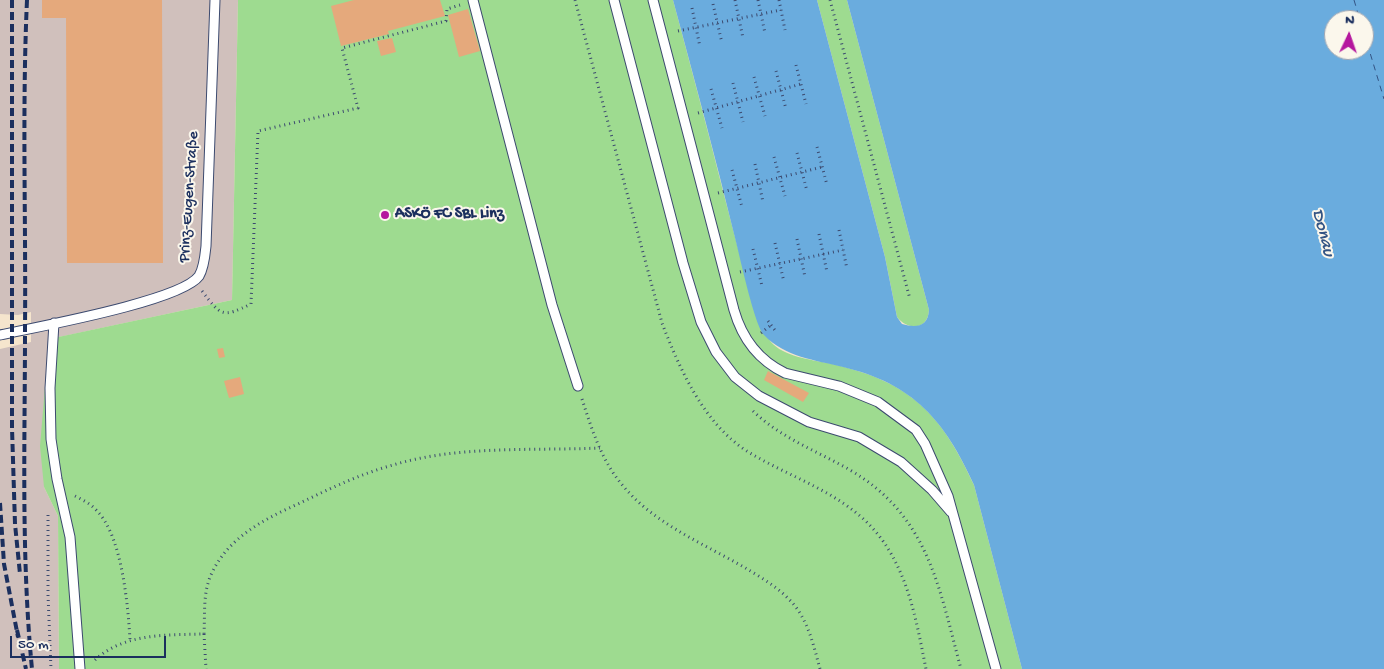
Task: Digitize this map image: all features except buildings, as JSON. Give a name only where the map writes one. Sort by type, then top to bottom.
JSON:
[{"type":"lane","name":"Prinz-Eugen-Straße","points":[[0,336],[157,298],[187,286],[198,276],[204,264],[206,246],[215,0]]},
{"type":"lane","points":[[614,0],[683,263],[701,322],[716,352],[735,377],[759,396],[809,422],[859,438],[901,462],[932,490],[954,516]]},
{"type":"lane","points":[[653,0],[734,310],[744,337],[758,355],[775,368],[785,373],[855,391],[883,406],[916,430],[933,458],[954,516],[996,669]]},
{"type":"lane","points":[[473,1],[552,305],[578,386]]},
{"type":"lane","points":[[54,323],[50,388],[50,439],[70,537],[80,669]]},
{"type":"path","points":[[735,0],[744,38]]},
{"type":"path","points":[[758,0],[765,33]]},
{"type":"path","points":[[778,0],[785,30]]},
{"type":"path","points":[[830,0],[910,299]]},
{"type":"path","points":[[194,280],[222,314],[230,314],[251,304],[258,131],[358,108],[342,48],[446,21],[447,9],[473,1]]},
{"type":"path","points":[[713,4],[722,42]]},
{"type":"path","points":[[692,8],[700,47]]},
{"type":"path","points":[[678,32],[781,10]]},
{"type":"path","points":[[796,65],[806,104]]},
{"type":"path","points":[[776,71],[786,110]]},
{"type":"path","points":[[754,77],[764,116]]},
{"type":"path","points":[[733,83],[743,122]]},
{"type":"path","points":[[698,113],[801,84]]},
{"type":"path","points":[[711,89],[722,128]]},
{"type":"path","points":[[817,147],[827,185]]},
{"type":"path","points":[[797,153],[807,191]]},
{"type":"path","points":[[774,157],[784,196]]},
{"type":"path","points":[[754,164],[763,202]]},
{"type":"path","points":[[718,193],[822,166]]},
{"type":"path","points":[[732,170],[742,207]]},
{"type":"path","points":[[839,230],[847,269]]},
{"type":"path","points":[[819,234],[827,272]]},
{"type":"path","points":[[797,239],[805,277]]},
{"type":"path","points":[[775,243],[784,282]]},
{"type":"path","points":[[753,248],[762,286]]},
{"type":"path","points":[[736,272],[843,250]]},
{"type":"path","points":[[768,321],[777,332]]},
{"type":"path","points":[[755,338],[771,325]]},
{"type":"path","points":[[578,386],[600,448],[608,465],[624,488],[646,509],[673,528],[729,558],[782,592],[796,606],[805,621],[820,669]]},
{"type":"path","points":[[752,410],[779,432],[857,474],[881,492],[905,517],[916,533],[935,576],[961,669]]},
{"type":"path","points":[[206,669],[204,634],[207,586],[218,562],[244,534],[279,512],[374,471],[411,460],[485,452],[600,448]]},
{"type":"path","points":[[93,662],[114,645],[130,640],[204,634]]},
{"type":"shaded area","points":[[0,0],[238,0],[232,300],[50,339],[44,487],[58,516],[59,669],[0,669],[0,349],[31,342],[31,312],[18,315],[0,314]]},
{"type":"green space","points":[[238,0],[673,0],[738,248],[764,329],[771,342],[783,351],[806,359],[856,370],[880,379],[901,390],[919,403],[948,437],[974,485],[1022,669],[59,669],[58,516],[44,487],[40,446],[49,339],[232,300]]},
{"type":"green space","points":[[817,0],[847,0],[929,310],[928,317],[921,325],[906,325],[897,317],[885,257]]},
{"type":"water","name":"Donau","points":[[673,0],[817,0],[885,257],[897,317],[902,324],[920,325],[926,320],[929,310],[847,0],[1384,0],[1384,669],[1022,669],[974,485],[951,442],[939,424],[924,408],[908,395],[889,384],[868,374],[801,357],[781,348],[764,335],[756,317],[747,287]]},
{"type":"ferry route","points":[[1354,0],[1357,10]]},
{"type":"ferry route","points":[[1372,60],[1384,99]]},
{"type":"railway","points":[[12,0],[12,428],[15,524],[20,574]]},
{"type":"railway","points":[[27,0],[24,123],[24,499],[26,584],[32,669]]},
{"type":"railway","points":[[0,503],[4,564],[18,637]]},
{"type":"railway","points":[[17,630],[26,669]]},
{"type":"place","name":"ASKÖ FC SBL Linz","points":[[385,215]]}]
